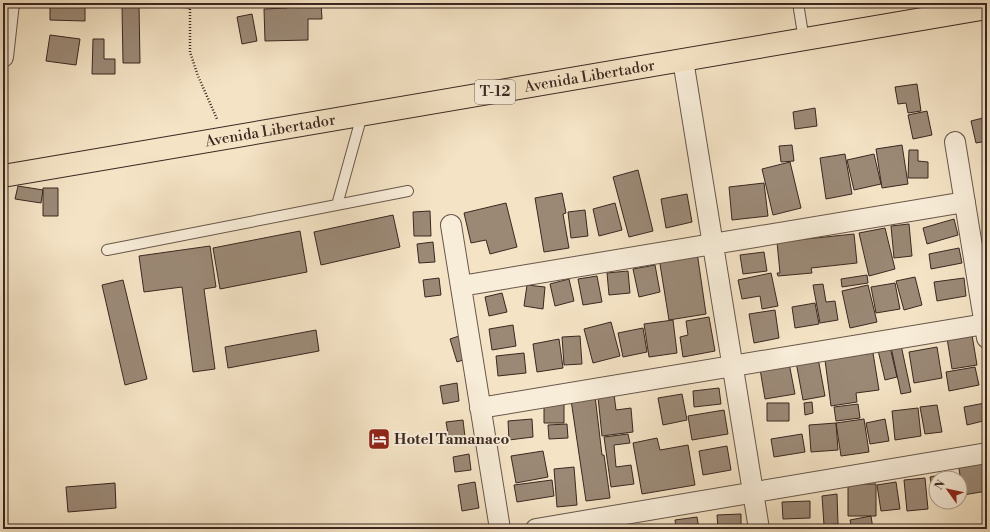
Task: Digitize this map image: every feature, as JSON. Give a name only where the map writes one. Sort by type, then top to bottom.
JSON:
[{"type":"highway","name":"Avenida Libertador","points":[[3,176],[987,8]]},
{"type":"street","points":[[3,57],[9,3]]},
{"type":"street","points":[[683,60],[759,529]]},
{"type":"street","points":[[480,408],[732,366],[986,331],[956,142]]},
{"type":"street","points":[[461,286],[965,202]]},
{"type":"street","points":[[451,225],[500,529]]},
{"type":"street","points":[[536,529],[987,453]]},
{"type":"lane","points":[[798,3],[804,40]]},
{"type":"lane","points":[[337,205],[362,115]]},
{"type":"lane","points":[[107,250],[408,191]]},
{"type":"path","points":[[190,3],[190,52],[198,76],[214,110],[223,138]]},
{"type":"building","points":[[50,3],[85,3],[85,21],[50,20]]},
{"type":"building","points":[[173,3],[190,3],[190,8],[172,7]]},
{"type":"building","points":[[287,3],[321,3],[322,19],[308,19],[308,40],[265,41],[264,9],[287,8]]},
{"type":"building","points":[[139,4],[140,63],[123,63],[122,5]]},
{"type":"building","points":[[252,14],[257,41],[242,44],[237,17]]},
{"type":"building","points":[[50,35],[80,39],[76,65],[46,61]]},
{"type":"building","points":[[93,39],[104,39],[104,59],[115,59],[115,74],[92,74]]},
{"type":"building","points":[[917,84],[921,111],[908,113],[906,103],[898,104],[895,87]]},
{"type":"building","points":[[815,108],[817,126],[795,129],[793,112]]},
{"type":"building","points":[[927,111],[932,135],[913,139],[908,115]]},
{"type":"building","points":[[987,117],[987,141],[976,143],[971,121]]},
{"type":"building","points":[[792,145],[794,161],[781,162],[779,146]]},
{"type":"building","points":[[902,145],[908,184],[882,188],[876,149]]},
{"type":"building","points":[[909,150],[918,150],[918,161],[928,162],[928,178],[908,178]]},
{"type":"building","points":[[845,154],[852,194],[826,199],[820,158]]},
{"type":"building","points":[[874,154],[881,184],[854,190],[847,160]]},
{"type":"building","points":[[790,162],[801,208],[773,215],[762,169]]},
{"type":"building","points":[[638,170],[653,231],[629,237],[613,177]]},
{"type":"building","points":[[764,183],[768,216],[732,220],[729,187]]},
{"type":"building","points":[[18,186],[43,190],[41,203],[15,199]]},
{"type":"building","points":[[43,188],[58,188],[58,216],[43,216]]},
{"type":"building","points":[[562,193],[566,213],[563,214],[569,248],[544,252],[535,198]]},
{"type":"building","points":[[687,194],[692,222],[666,228],[661,199]]},
{"type":"building","points":[[506,203],[517,247],[490,254],[486,240],[471,243],[464,213]]},
{"type":"building","points":[[615,203],[622,230],[599,236],[593,209]]},
{"type":"building","points":[[585,210],[588,236],[571,238],[568,212]]},
{"type":"building","points":[[430,211],[431,236],[414,236],[413,212]]},
{"type":"building","points":[[393,215],[400,247],[321,265],[314,232]]},
{"type":"building","points":[[954,219],[958,235],[927,244],[923,228]]},
{"type":"building","points":[[909,224],[912,256],[894,258],[891,226]]},
{"type":"building","points":[[885,228],[895,269],[869,276],[859,233]]},
{"type":"building","points":[[300,231],[307,272],[220,289],[213,248]]},
{"type":"building","points":[[854,234],[857,263],[811,268],[812,273],[778,276],[777,273],[780,273],[777,242]]},
{"type":"building","points":[[433,242],[435,262],[419,263],[417,244]]},
{"type":"building","points":[[210,246],[216,287],[204,289],[215,369],[193,372],[182,287],[144,292],[139,256]]},
{"type":"building","points":[[959,248],[962,263],[931,269],[929,254]]},
{"type":"building","points":[[697,252],[706,314],[669,320],[659,258]]},
{"type":"building","points":[[764,252],[767,271],[743,274],[740,255]]},
{"type":"building","points":[[655,265],[660,292],[639,297],[633,269]]},
{"type":"building","points":[[628,271],[630,293],[609,295],[607,273]]},
{"type":"building","points":[[771,273],[778,306],[762,309],[760,296],[742,299],[738,280]]},
{"type":"building","points":[[867,275],[868,283],[842,287],[841,279]]},
{"type":"building","points":[[597,276],[602,302],[583,305],[578,279]]},
{"type":"building","points":[[915,277],[922,305],[904,310],[896,281]]},
{"type":"building","points":[[439,278],[441,295],[425,297],[423,280]]},
{"type":"building","points":[[964,278],[966,296],[937,301],[934,282]]},
{"type":"building","points":[[569,279],[574,301],[555,306],[550,284]]},
{"type":"building","points":[[123,280],[147,379],[125,385],[102,285]]},
{"type":"building","points":[[895,283],[900,309],[876,313],[871,287]]},
{"type":"building","points":[[823,284],[826,302],[835,301],[838,320],[820,323],[813,285]]},
{"type":"building","points":[[527,285],[545,287],[543,309],[524,306]]},
{"type":"building","points":[[868,285],[877,322],[850,328],[842,291]]},
{"type":"building","points":[[502,293],[507,312],[489,316],[485,297]]},
{"type":"building","points":[[815,303],[819,324],[795,328],[792,307]]},
{"type":"building","points":[[775,310],[779,338],[754,343],[749,314]]},
{"type":"building","points":[[709,317],[715,351],[683,357],[680,337],[688,335],[686,321]]},
{"type":"building","points":[[673,320],[677,353],[649,357],[644,324]]},
{"type":"building","points":[[611,322],[620,356],[593,363],[584,329]]},
{"type":"building","points":[[513,325],[516,346],[492,350],[489,329]]},
{"type":"building","points":[[643,328],[647,352],[623,357],[618,333]]},
{"type":"building","points":[[316,330],[319,351],[228,368],[225,347]]},
{"type":"building","points":[[462,335],[469,358],[457,362],[450,339]]},
{"type":"building","points":[[972,335],[977,365],[952,369],[947,338]]},
{"type":"building","points":[[580,336],[582,364],[564,365],[562,337]]},
{"type":"building","points":[[559,339],[563,368],[537,372],[533,344]]},
{"type":"building","points":[[901,345],[911,392],[901,394],[891,347]]},
{"type":"building","points":[[890,347],[897,377],[885,380],[878,350]]},
{"type":"building","points":[[937,347],[942,378],[914,383],[909,352]]},
{"type":"building","points":[[524,353],[526,373],[498,376],[496,356]]},
{"type":"building","points":[[873,353],[879,390],[856,393],[857,402],[831,406],[825,360]]},
{"type":"building","points":[[818,358],[825,396],[803,400],[796,362]]},
{"type":"building","points":[[789,363],[795,394],[765,399],[760,369]]},
{"type":"building","points":[[975,367],[979,385],[949,391],[946,372]]},
{"type":"building","points":[[457,383],[459,401],[443,404],[440,386]]},
{"type":"building","points":[[719,388],[721,404],[694,407],[693,391]]},
{"type":"building","points":[[614,394],[616,410],[631,408],[633,432],[602,436],[598,397]]},
{"type":"building","points":[[682,394],[687,420],[663,425],[658,398]]},
{"type":"building","points":[[595,396],[602,455],[604,455],[610,498],[586,501],[571,400]]},
{"type":"building","points":[[812,402],[813,413],[805,415],[804,403]]},
{"type":"building","points":[[544,403],[564,403],[564,423],[544,423]]},
{"type":"building","points":[[767,403],[789,403],[789,421],[767,421]]},
{"type":"building","points":[[985,403],[987,420],[967,425],[964,407]]},
{"type":"building","points":[[858,404],[860,418],[836,421],[834,407]]},
{"type":"building","points":[[937,405],[942,432],[925,434],[920,407]]},
{"type":"building","points":[[918,408],[921,436],[895,440],[892,411]]},
{"type":"building","points":[[724,410],[728,434],[692,440],[688,416]]},
{"type":"building","points":[[532,419],[533,437],[509,440],[508,421]]},
{"type":"building","points":[[864,419],[869,452],[841,456],[836,423]]},
{"type":"building","points":[[885,419],[889,441],[870,444],[866,423]]},
{"type":"building","points":[[463,420],[465,437],[449,439],[446,422]]},
{"type":"building","points":[[836,423],[838,450],[811,452],[809,425]]},
{"type":"building","points":[[567,424],[568,438],[549,439],[548,425]]},
{"type":"building","points":[[628,434],[630,443],[614,445],[616,467],[631,465],[634,484],[611,487],[604,437]]},
{"type":"building","points":[[802,434],[805,452],[774,457],[771,439]]},
{"type":"building","points":[[657,438],[660,450],[688,445],[695,485],[642,494],[633,443]]},
{"type":"building","points":[[727,446],[731,470],[703,475],[699,451]]},
{"type":"building","points":[[543,451],[548,477],[516,483],[511,456]]},
{"type":"building","points":[[469,454],[471,470],[455,472],[453,457]]},
{"type":"building","points":[[987,457],[987,491],[968,494],[968,470],[959,470],[958,462]]},
{"type":"building","points":[[574,467],[577,505],[557,507],[554,469]]},
{"type":"building","points":[[925,478],[928,509],[907,511],[904,480]]},
{"type":"building","points":[[552,480],[554,496],[517,502],[514,485]]},
{"type":"building","points":[[475,482],[479,508],[462,511],[458,485]]},
{"type":"building","points":[[896,482],[900,509],[881,511],[877,485]]},
{"type":"building","points":[[115,483],[116,508],[68,512],[66,487]]},
{"type":"building","points":[[848,484],[876,484],[876,516],[848,516]]},
{"type":"building","points":[[837,494],[838,524],[824,525],[822,496]]},
{"type":"building","points":[[810,501],[810,518],[783,519],[782,502]]},
{"type":"building","points":[[741,514],[741,529],[718,529],[717,515]]},
{"type":"building","points":[[871,516],[873,529],[852,529],[850,520]]},
{"type":"building","points":[[697,517],[699,529],[676,529],[675,520]]},
{"type":"building","points":[[660,525],[660,529],[649,529],[649,526]]},
{"type":"place","name":"Hotel Tamanaco","points":[[379,439]]}]
